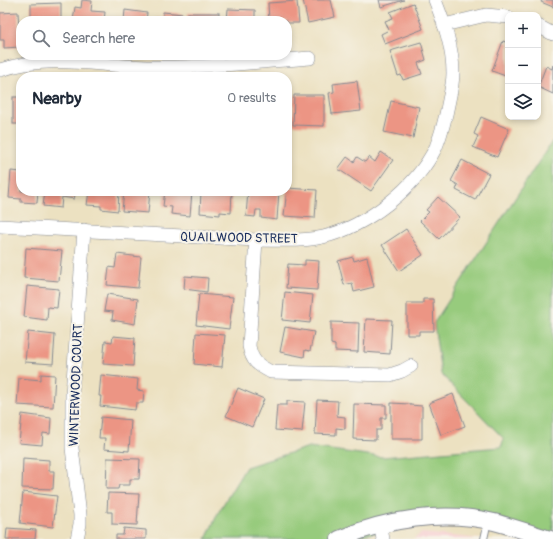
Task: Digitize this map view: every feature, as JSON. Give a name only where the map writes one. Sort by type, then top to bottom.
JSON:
[{"type":"street","name":"QUAILWOOD STREET","points":[[0,226],[256,240],[322,237],[344,230],[377,212],[396,197],[418,174],[435,147],[446,119],[453,81],[451,52],[444,25],[435,0]]},
{"type":"street","points":[[444,25],[486,15],[505,17]]},
{"type":"street","points":[[541,28],[553,34]]},
{"type":"street","points":[[292,59],[310,58]]},
{"type":"street","points":[[0,70],[40,62],[66,61],[144,67],[190,67],[283,60]]},
{"type":"street","name":"WINTERWOOD COURT","points":[[77,539],[80,515],[72,448],[72,395],[84,230]]},
{"type":"street","points":[[256,240],[249,346],[258,365],[271,372],[362,375],[394,374],[411,366]]},
{"type":"street","points":[[339,539],[382,532],[398,520],[435,517],[464,518],[494,522],[550,539]]},
{"type":"street","points":[[356,539],[399,528],[439,525],[473,528],[485,534],[518,539]]},
{"type":"shaded area","points":[[422,533],[480,539],[414,539]]},
{"type":"green space","points":[[553,140],[553,539],[464,518],[339,539],[206,539],[218,513],[246,467],[309,447],[382,457],[501,447],[504,439],[441,374],[434,323]]},
{"type":"building","points":[[82,0],[92,1],[91,11],[105,12],[105,16],[74,16],[75,7],[81,8]]},
{"type":"building","points":[[303,0],[331,0],[335,17],[308,23]]},
{"type":"building","points":[[379,0],[404,0],[381,7]]},
{"type":"building","points":[[542,0],[553,0],[553,7],[541,2]]},
{"type":"building","points":[[297,1],[299,23],[292,23],[292,16],[269,16],[268,3]]},
{"type":"building","points":[[61,3],[61,16],[31,16],[31,4]]},
{"type":"building","points":[[413,3],[423,29],[385,44],[381,34],[389,30],[385,21],[393,18],[390,12]]},
{"type":"building","points":[[228,9],[255,10],[255,16],[227,16]]},
{"type":"building","points":[[125,10],[147,13],[147,16],[124,16]]},
{"type":"building","points":[[18,12],[18,16],[16,16],[16,47],[4,48],[4,40],[0,40],[0,13]]},
{"type":"building","points":[[163,12],[183,14],[183,16],[163,16]]},
{"type":"building","points":[[188,13],[219,13],[219,16],[188,16]]},
{"type":"building","points":[[503,41],[505,42],[505,76],[492,71]]},
{"type":"building","points":[[421,42],[426,60],[418,63],[422,74],[403,80],[401,75],[398,76],[390,51]]},
{"type":"building","points":[[553,65],[553,94],[541,88],[541,79],[546,66],[552,69]]},
{"type":"building","points":[[357,81],[361,111],[332,114],[329,93],[334,92],[333,84]]},
{"type":"building","points":[[294,95],[324,95],[324,126],[293,125]]},
{"type":"building","points":[[13,97],[16,97],[16,124],[13,124]]},
{"type":"building","points":[[391,101],[419,107],[413,138],[384,132]]},
{"type":"building","points":[[481,117],[509,129],[497,157],[473,147],[478,136],[474,134]]},
{"type":"building","points":[[381,152],[393,160],[371,191],[338,169],[347,157],[354,162],[357,157],[365,162],[369,157],[375,162]]},
{"type":"building","points":[[462,160],[489,174],[475,200],[456,190],[458,185],[451,181]]},
{"type":"building","points":[[11,171],[16,172],[16,196],[38,196],[37,203],[21,202],[21,199],[9,198]]},
{"type":"building","points":[[292,188],[317,190],[315,218],[284,216],[286,196],[292,196]]},
{"type":"building","points":[[44,196],[75,196],[74,199],[62,197],[61,208],[43,206]]},
{"type":"building","points":[[88,196],[119,196],[118,211],[101,209],[101,206],[87,205]]},
{"type":"building","points":[[124,196],[150,196],[148,213],[122,211]]},
{"type":"building","points":[[164,196],[192,196],[190,216],[171,214],[172,207],[163,206]]},
{"type":"building","points":[[201,196],[232,196],[231,213],[220,212],[220,215],[200,213]]},
{"type":"building","points":[[248,196],[279,196],[277,220],[261,218],[261,210],[256,210],[255,217],[246,216]]},
{"type":"building","points":[[438,197],[460,217],[439,239],[420,221],[429,212],[426,210]]},
{"type":"building","points":[[406,229],[423,255],[399,271],[382,245]]},
{"type":"building","points":[[26,248],[62,251],[59,281],[24,278]]},
{"type":"building","points":[[117,254],[141,257],[138,288],[107,285],[109,267],[115,268]]},
{"type":"building","points":[[353,257],[354,261],[367,257],[374,287],[354,292],[352,283],[344,285],[338,261]]},
{"type":"building","points":[[305,260],[319,261],[317,290],[286,288],[288,264],[305,265]]},
{"type":"building","points":[[185,276],[208,278],[207,292],[184,289]]},
{"type":"building","points":[[27,286],[59,289],[57,308],[48,307],[47,320],[24,317]]},
{"type":"building","points":[[285,292],[313,295],[310,323],[282,320]]},
{"type":"building","points":[[107,294],[138,299],[135,324],[112,320],[113,312],[104,311]]},
{"type":"building","points":[[199,294],[233,297],[229,329],[196,325]]},
{"type":"building","points":[[423,299],[433,299],[434,331],[419,331],[419,335],[407,335],[407,303],[423,303]]},
{"type":"building","points":[[366,319],[392,320],[390,354],[364,352]]},
{"type":"building","points":[[331,322],[359,323],[358,352],[335,351],[335,345],[331,344]]},
{"type":"building","points":[[285,327],[314,332],[310,351],[305,350],[304,357],[280,352]]},
{"type":"building","points":[[28,332],[55,335],[53,364],[25,362]]},
{"type":"building","points":[[196,333],[225,335],[222,367],[194,364]]},
{"type":"building","points":[[113,336],[135,338],[133,366],[103,364],[105,341],[112,342]]},
{"type":"building","points":[[41,374],[55,375],[53,407],[17,405],[19,378],[41,380]]},
{"type":"building","points":[[101,375],[138,379],[137,390],[144,391],[143,403],[136,403],[135,410],[100,406],[101,396],[99,396]]},
{"type":"building","points":[[238,388],[264,399],[252,427],[226,416]]},
{"type":"building","points":[[453,394],[465,426],[441,435],[429,403]]},
{"type":"building","points":[[317,400],[338,401],[337,416],[345,417],[345,429],[336,428],[336,435],[315,434]]},
{"type":"building","points":[[287,401],[305,402],[302,432],[275,430],[277,405],[287,405]]},
{"type":"building","points":[[391,403],[422,406],[422,439],[391,439]]},
{"type":"building","points":[[354,404],[386,405],[386,418],[381,418],[381,430],[376,430],[376,440],[353,439]]},
{"type":"building","points":[[22,414],[51,418],[50,434],[43,433],[42,445],[19,443]]},
{"type":"building","points":[[101,417],[131,420],[129,451],[104,449],[105,438],[99,438]]},
{"type":"building","points":[[23,458],[49,460],[49,471],[54,471],[53,489],[22,488]]},
{"type":"building","points":[[107,458],[140,459],[139,479],[130,479],[130,485],[119,485],[118,489],[106,489]]},
{"type":"building","points":[[23,492],[57,496],[53,527],[20,523]]},
{"type":"building","points":[[108,493],[139,494],[137,525],[112,524],[112,512],[107,512]]},
{"type":"building","points":[[7,528],[36,530],[35,539],[6,539]]},
{"type":"building","points":[[124,528],[146,530],[146,539],[116,539],[116,535],[123,535]]}]
